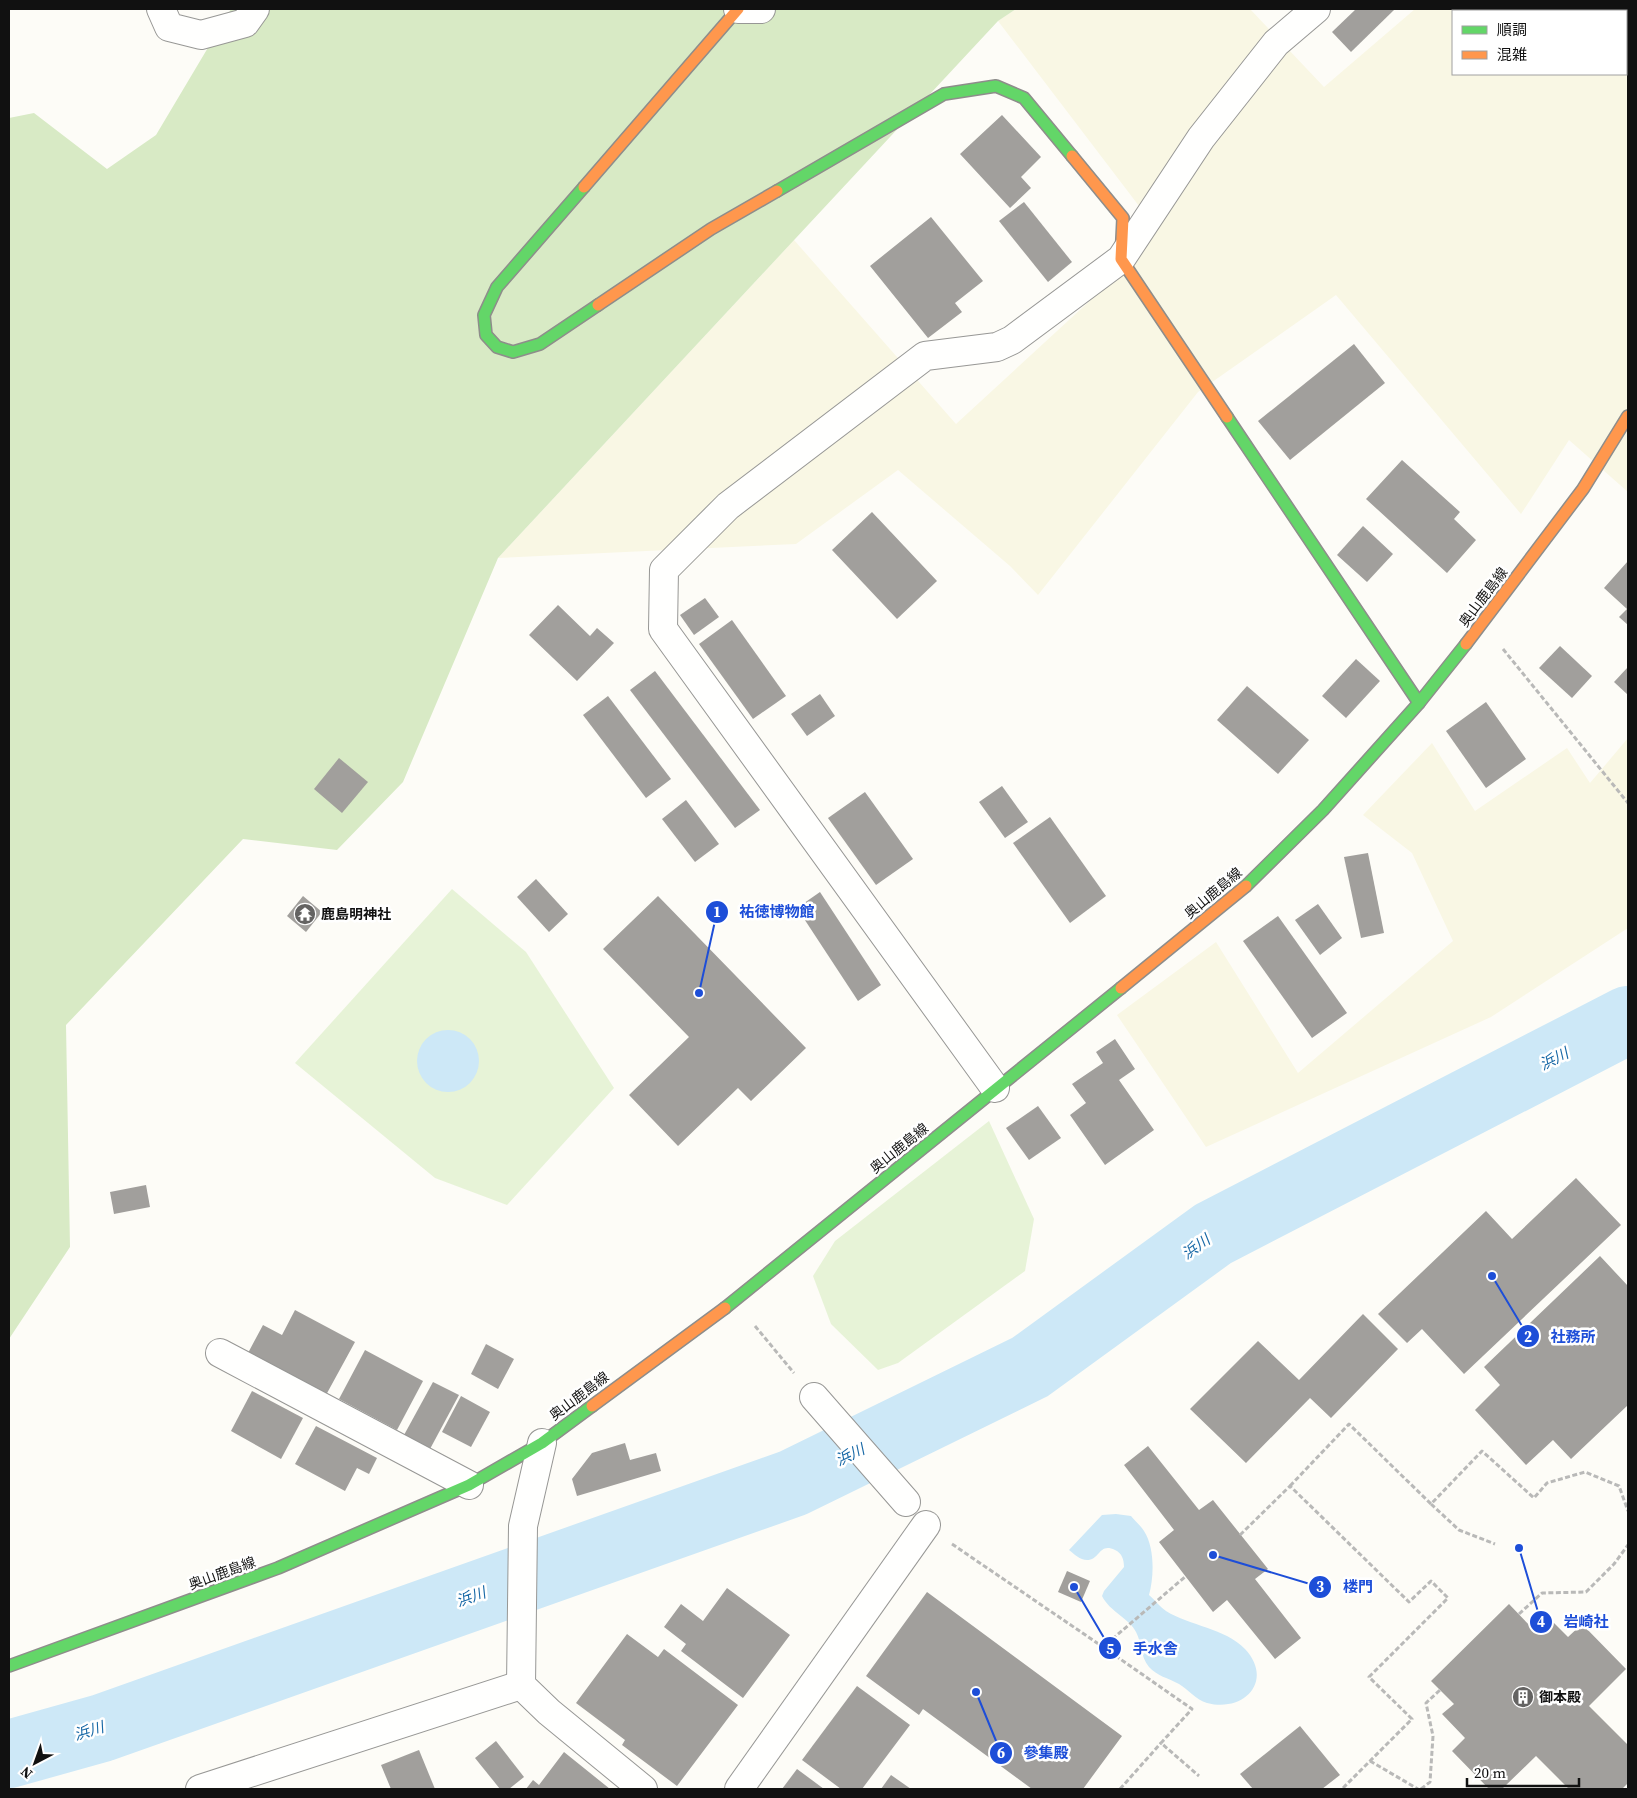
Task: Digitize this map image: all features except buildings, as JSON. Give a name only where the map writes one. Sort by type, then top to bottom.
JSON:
[{"type":"main road","points":[[745,9],[497,287],[484,315],[486,335],[496,347],[513,352],[540,344],[711,229],[944,94],[996,86],[1024,98],[1123,218],[1120,259],[1419,703]]},
{"type":"main road","name":"奥山鹿島線","points":[[9,1666],[278,1568],[469,1485],[542,1443],[734,1301],[1240,891],[1323,810],[1419,703],[1482,623],[1583,489],[1628,416]]},
{"type":"street","points":[[161,9],[169,27],[201,35],[245,23],[255,9]]},
{"type":"street","points":[[995,1088],[663,629],[664,570],[728,506],[924,356],[997,347],[1012,340],[1120,259],[1201,138],[1276,43],[1316,9]]},
{"type":"street","points":[[220,1353],[469,1485]]},
{"type":"street","points":[[814,1397],[906,1502]]},
{"type":"street","points":[[542,1443],[523,1526],[521,1685],[549,1712],[643,1789]]},
{"type":"street","points":[[739,1789],[926,1525]]},
{"type":"street","points":[[200,1789],[521,1685]]},
{"type":"path","points":[[1482,623],[1628,803]]},
{"type":"path","points":[[734,1301],[814,1397]]},
{"type":"path","points":[[1240,1535],[1349,1424],[1459,1530],[1495,1544]]},
{"type":"path","points":[[1431,1504],[1482,1451],[1534,1498],[1547,1484],[1585,1472],[1619,1486],[1628,1512]]},
{"type":"path","points":[[1290,1486],[1410,1602],[1431,1581],[1448,1598],[1369,1677],[1412,1719],[1342,1789]]},
{"type":"path","points":[[926,1525],[1192,1709],[1120,1789]]},
{"type":"path","points":[[1519,1614],[1542,1593],[1586,1592],[1614,1564],[1628,1544]]},
{"type":"path","points":[[1103,1647],[1186,1576]]},
{"type":"path","points":[[1370,1761],[1420,1789],[1430,1782],[1432,1736],[1426,1703],[1440,1690]]},
{"type":"path","points":[[1161,1743],[1199,1776]]},
{"type":"shaded area","points":[[1016,9],[1250,9],[1324,87],[1415,9],[1628,9],[1628,492],[1569,440],[1521,514],[1336,295],[1198,392],[1038,595],[1010,566],[898,470],[796,544],[498,558],[794,240],[956,424],[1144,251],[1139,206],[998,21]]},
{"type":"shaded area","points":[[1628,738],[1628,928],[1491,1017],[1206,1147],[1117,1015],[1216,942],[1298,1073],[1453,941],[1412,853],[1363,815],[1432,743],[1475,811],[1567,748],[1590,783]]},
{"type":"green space","points":[[231,9],[1016,9],[998,21],[498,558],[403,782],[337,850],[243,839],[66,1025],[70,1247],[9,1339],[9,118],[34,113],[107,169],[156,135]]},
{"type":"green space","points":[[452,889],[526,952],[614,1088],[507,1205],[435,1178],[295,1063]]},
{"type":"green space","points":[[989,1121],[1034,1219],[1025,1271],[898,1363],[878,1370],[831,1324],[813,1276],[835,1241]]},
{"type":"water","points":[[442,1030],[454,1030],[470,1039],[477,1049],[479,1061],[477,1073],[470,1083],[454,1092],[442,1092],[431,1087],[422,1078],[417,1067],[417,1055],[422,1044],[431,1035]]},
{"type":"water","points":[[1102,1515],[1131,1516],[1143,1529],[1148,1538],[1152,1554],[1152,1580],[1149,1595],[1175,1616],[1228,1636],[1245,1649],[1253,1661],[1257,1672],[1256,1682],[1251,1691],[1243,1698],[1233,1703],[1221,1705],[1207,1703],[1179,1684],[1159,1675],[1146,1663],[1138,1636],[1133,1627],[1105,1602],[1102,1596],[1124,1567],[1121,1555],[1115,1550],[1106,1548],[1095,1557],[1084,1560],[1069,1550]]},
{"type":"waterway","name":"浜川","points":[[9,1754],[102,1728],[793,1483],[1030,1367],[1213,1234],[1628,1020]]},
{"type":"traffic: fast","points":[[777,191],[944,94],[996,86],[1024,98],[1072,156]]},
{"type":"traffic: fast","points":[[584,187],[497,287],[484,315],[486,335],[497,347],[513,352],[540,344],[598,305]]},
{"type":"traffic: fast","points":[[1227,417],[1419,703]]},
{"type":"traffic: fast","points":[[1246,886],[1323,810],[1419,703],[1466,644]]},
{"type":"traffic: fast","points":[[725,1308],[1121,988]]},
{"type":"traffic: fast","points":[[9,1666],[278,1568],[469,1485],[542,1443],[592,1406]]},
{"type":"traffic: slow","points":[[584,187],[738,9],[736,9]]},
{"type":"traffic: slow","points":[[1072,156],[1123,218],[1121,259],[1227,417]]},
{"type":"traffic: slow","points":[[598,305],[711,229],[777,191]]},
{"type":"traffic: slow","points":[[1466,644],[1583,489],[1628,416]]},
{"type":"traffic: slow","points":[[1121,988],[1246,886]]},
{"type":"traffic: slow","points":[[592,1406],[725,1308]]},
{"type":"place","name":"鹿島明神社","points":[[305,914]]},
{"type":"place","name":"祐徳博物館","points":[[699,993]]},
{"type":"place","name":"社務所","points":[[1492,1276]]},
{"type":"place","name":"岩崎社","points":[[1519,1548]]},
{"type":"place","name":"楼門","points":[[1213,1555]]},
{"type":"place","name":"手水舎","points":[[1074,1587]]},
{"type":"place","name":"參集殿","points":[[976,1692]]},
{"type":"place","name":"御本殿","points":[[1523,1697]]}]
